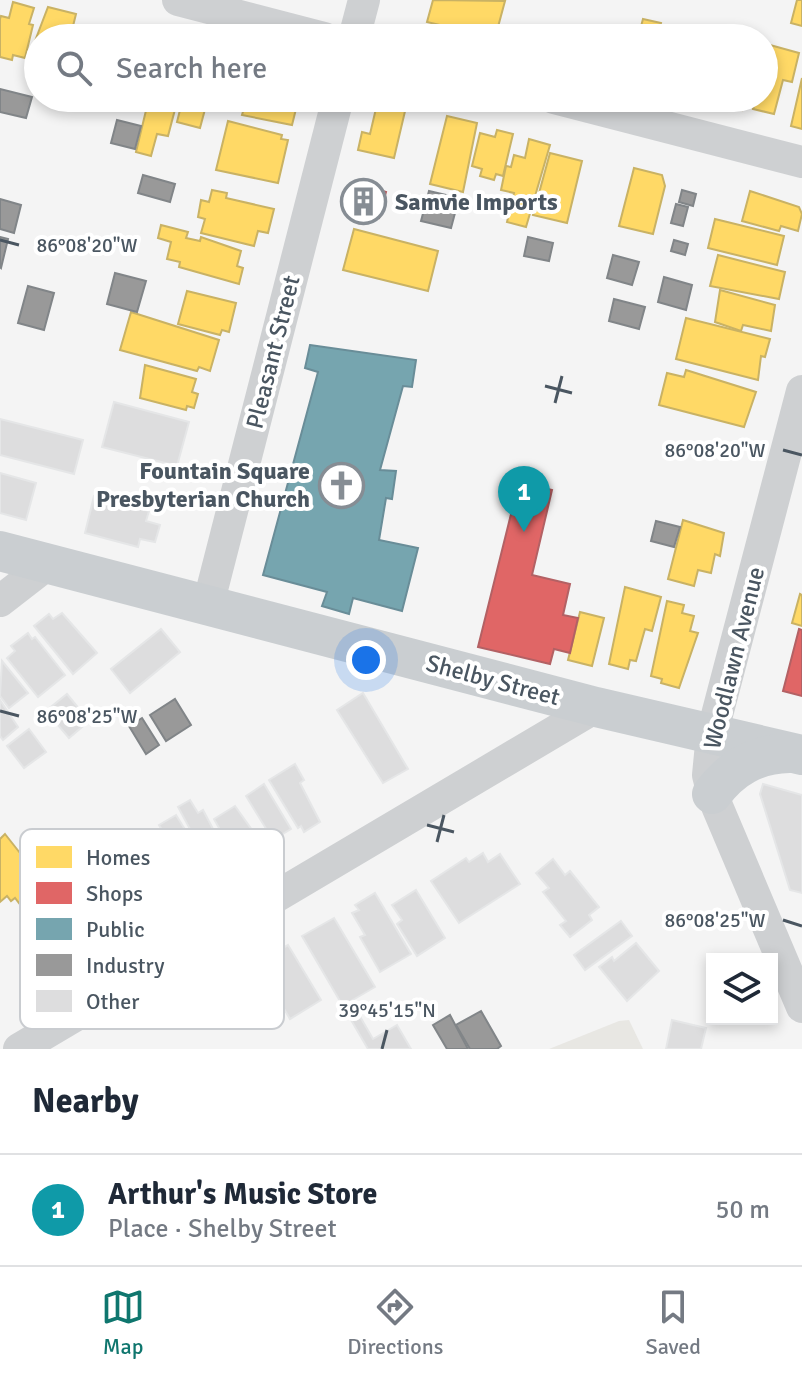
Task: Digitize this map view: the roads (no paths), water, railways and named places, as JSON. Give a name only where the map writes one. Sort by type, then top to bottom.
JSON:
[{"type":"main road","name":"Shelby Street","points":[[0,551],[596,707],[797,754]]},
{"type":"main road","points":[[712,794],[734,770],[750,760],[772,754],[797,754]]},
{"type":"street","points":[[178,0],[270,24]]},
{"type":"street","points":[[358,24],[364,0]]},
{"type":"street","name":"Pleasant Street","points":[[208,605],[334,112]]},
{"type":"street","points":[[608,112],[802,162]]},
{"type":"street","name":"Woodlawn Avenue","points":[[802,391],[712,734],[708,775],[712,794],[802,1007]]},
{"type":"street","points":[[0,601],[49,563]]},
{"type":"street","points":[[284,892],[596,707]]},
{"type":"street","points":[[19,1049],[53,1029]]},
{"type":"place","name":"Samvie Imports","points":[[364,202]]},
{"type":"place","name":"Fountain Square Presbyterian Church","points":[[341,485]]},
{"type":"place","name":"Arthur's Music Store","points":[[524,532]]}]
